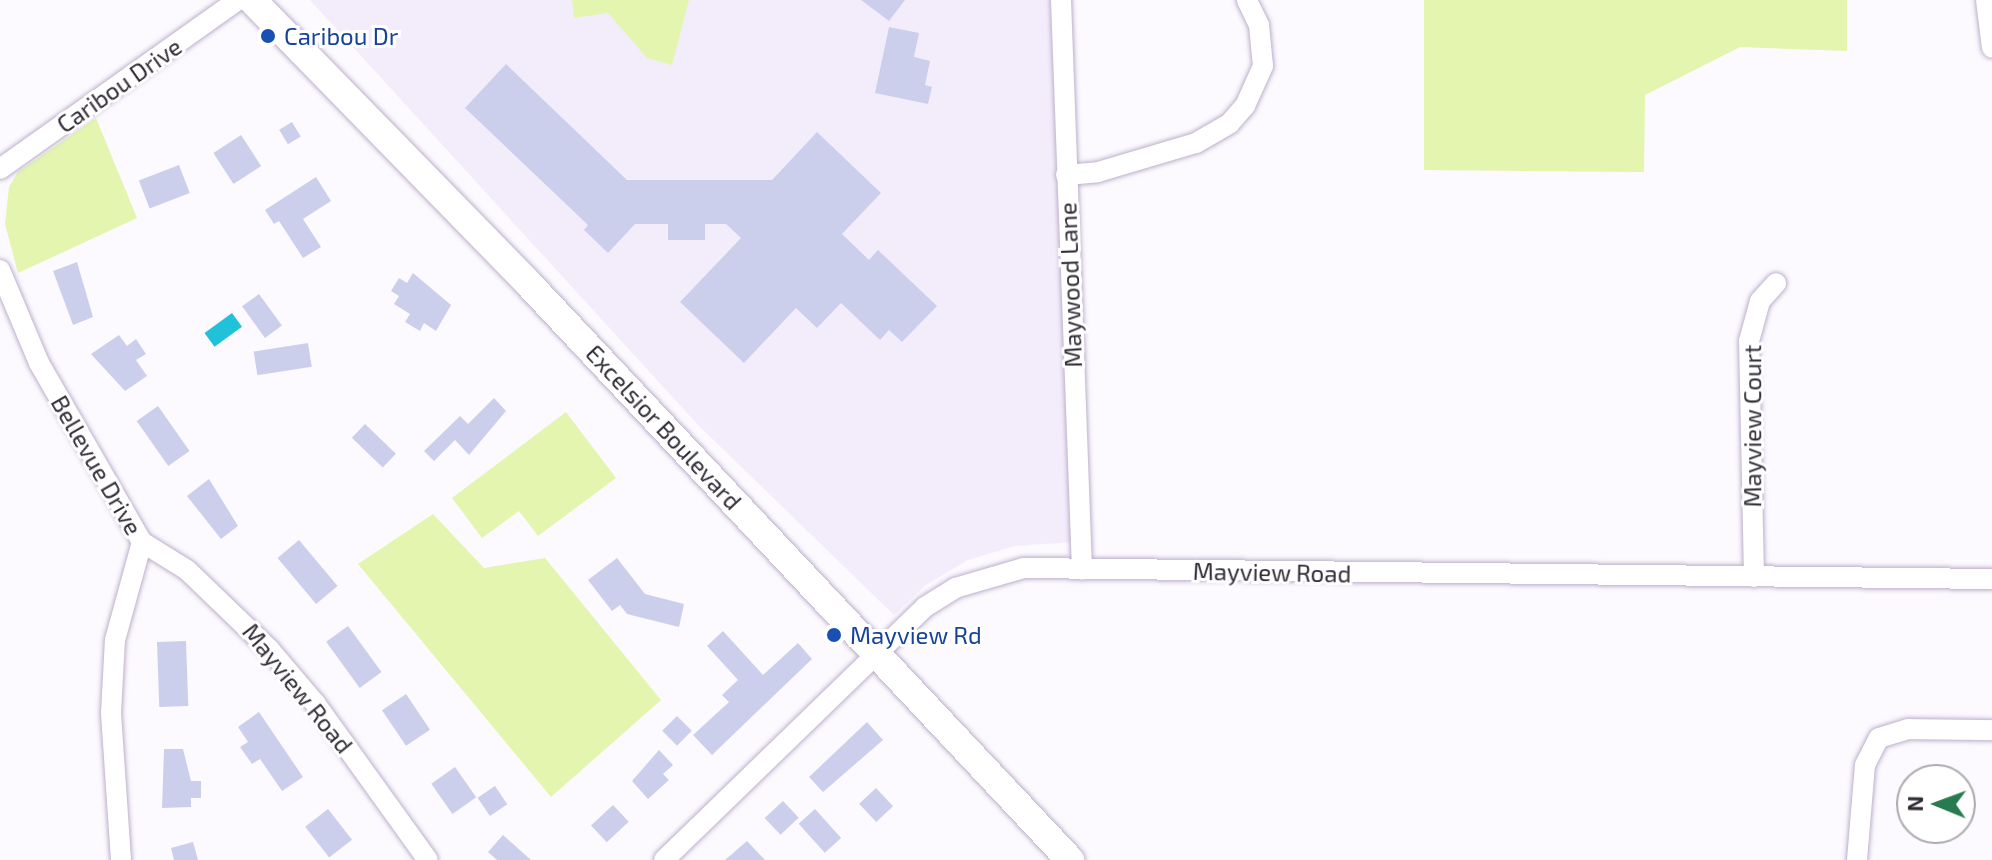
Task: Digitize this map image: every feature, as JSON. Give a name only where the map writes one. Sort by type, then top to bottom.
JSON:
[{"type":"main road","name":"Excelsior Boulevard","points":[[252,0],[448,199],[1068,859]]},
{"type":"street","name":"Caribou Drive","points":[[0,169],[238,0]]},
{"type":"street","name":"Maywood Lane","points":[[1061,0],[1082,570]]},
{"type":"street","points":[[1066,175],[1098,172],[1196,143],[1230,123],[1245,106],[1263,66],[1259,25],[1247,0]]},
{"type":"street","points":[[1986,0],[1992,48]]},
{"type":"street","name":"Bellevue Drive","points":[[0,270],[39,363],[142,542],[115,640],[111,713],[121,860]]},
{"type":"street","name":"Mayview Court","points":[[1754,577],[1749,341],[1760,301],[1776,283]]},
{"type":"street","name":"Mayview Road","points":[[142,542],[187,570],[270,650],[315,703],[428,860]]},
{"type":"street","name":"Mayview Road","points":[[664,860],[925,607],[955,588],[1024,568],[1992,579]]},
{"type":"street","points":[[1857,860],[1865,765],[1879,738],[1909,729],[1992,730]]},
{"type":"shaded area","points":[[310,0],[1050,0],[1072,542],[1015,546],[968,560],[926,585],[894,615],[698,425]]},
{"type":"green space","points":[[572,0],[689,0],[672,65],[647,58],[608,13],[574,18]]},
{"type":"green space","points":[[1424,0],[1847,0],[1847,51],[1740,47],[1645,95],[1644,172],[1424,170]]},
{"type":"green space","points":[[96,118],[137,218],[18,273],[5,224],[9,187],[18,172]]},
{"type":"green space","points":[[566,412],[616,478],[538,536],[519,511],[482,538],[452,498]]},
{"type":"green space","points":[[433,514],[484,568],[545,558],[661,700],[551,797],[358,564]]},
{"type":"water","points":[[232,313],[242,327],[214,347],[204,333]]},
{"type":"building","points":[[861,0],[905,0],[889,21]]},
{"type":"building","points":[[889,27],[919,33],[914,57],[930,61],[925,85],[932,87],[928,104],[875,93]]},
{"type":"building","points":[[506,64],[627,180],[772,180],[817,132],[881,193],[842,234],[869,260],[878,250],[937,306],[902,342],[889,330],[880,340],[841,303],[817,328],[796,308],[744,363],[680,302],[741,238],[726,224],[705,224],[705,240],[668,240],[668,224],[635,224],[608,253],[584,230],[588,225],[465,108]]},
{"type":"building","points":[[292,122],[301,137],[288,144],[279,130]]},
{"type":"building","points":[[241,135],[261,166],[233,184],[213,153]]},
{"type":"building","points":[[179,165],[190,193],[150,208],[139,180]]},
{"type":"building","points":[[316,177],[331,201],[303,219],[321,247],[303,258],[279,221],[274,224],[265,210]]},
{"type":"building","points":[[77,262],[93,317],[73,325],[53,271]]},
{"type":"building","points":[[413,273],[451,305],[436,331],[424,323],[420,331],[405,322],[410,314],[394,304],[399,296],[391,291],[399,278],[407,283]]},
{"type":"building","points":[[259,294],[282,326],[265,338],[242,306]]},
{"type":"building","points":[[119,335],[127,346],[136,339],[146,354],[136,360],[147,376],[125,391],[91,354]]},
{"type":"building","points":[[308,343],[312,367],[257,375],[254,352]]},
{"type":"building","points":[[494,398],[506,411],[469,455],[455,440],[434,461],[424,451],[460,416],[468,424]]},
{"type":"building","points":[[158,406],[190,451],[168,466],[137,421]]},
{"type":"building","points":[[365,424],[396,454],[383,468],[352,438]]},
{"type":"building","points":[[209,479],[238,526],[221,539],[187,496]]},
{"type":"building","points":[[299,540],[338,586],[316,604],[278,558]]},
{"type":"building","points":[[617,558],[645,594],[684,604],[679,627],[627,614],[620,605],[612,611],[588,580]]},
{"type":"building","points":[[348,626],[382,672],[360,688],[326,642]]},
{"type":"building","points":[[723,631],[763,675],[798,643],[812,659],[712,755],[693,735],[729,702],[722,695],[738,680],[707,646]]},
{"type":"building","points":[[186,641],[188,706],[159,707],[157,642]]},
{"type":"building","points":[[406,694],[430,730],[406,746],[382,710]]},
{"type":"building","points":[[259,712],[303,777],[282,791],[260,759],[252,764],[240,747],[248,742],[238,727]]},
{"type":"building","points":[[677,716],[692,731],[677,746],[662,731]]},
{"type":"building","points":[[867,722],[883,740],[823,792],[809,777]]},
{"type":"building","points":[[164,749],[183,749],[191,781],[201,781],[201,798],[191,798],[191,807],[162,808]]},
{"type":"building","points":[[659,750],[673,765],[663,774],[669,780],[648,799],[632,781]]},
{"type":"building","points":[[455,767],[476,797],[452,814],[431,784]]},
{"type":"building","points":[[495,786],[507,804],[490,816],[478,798]]},
{"type":"building","points":[[876,788],[893,806],[876,822],[859,804]]},
{"type":"building","points":[[783,801],[799,818],[780,835],[765,818]]},
{"type":"building","points":[[613,805],[629,822],[607,842],[591,825]]},
{"type":"building","points":[[328,809],[352,840],[329,858],[305,827]]},
{"type":"building","points":[[815,809],[841,838],[825,853],[799,824]]},
{"type":"building","points":[[503,835],[531,860],[497,860],[488,852]]},
{"type":"building","points":[[747,841],[765,860],[725,860]]},
{"type":"building","points":[[193,842],[198,860],[174,860],[171,848]]},
{"type":"place","name":"Caribou Dr","points":[[268,36]]},
{"type":"place","name":"Mayview Rd","points":[[834,635]]}]
